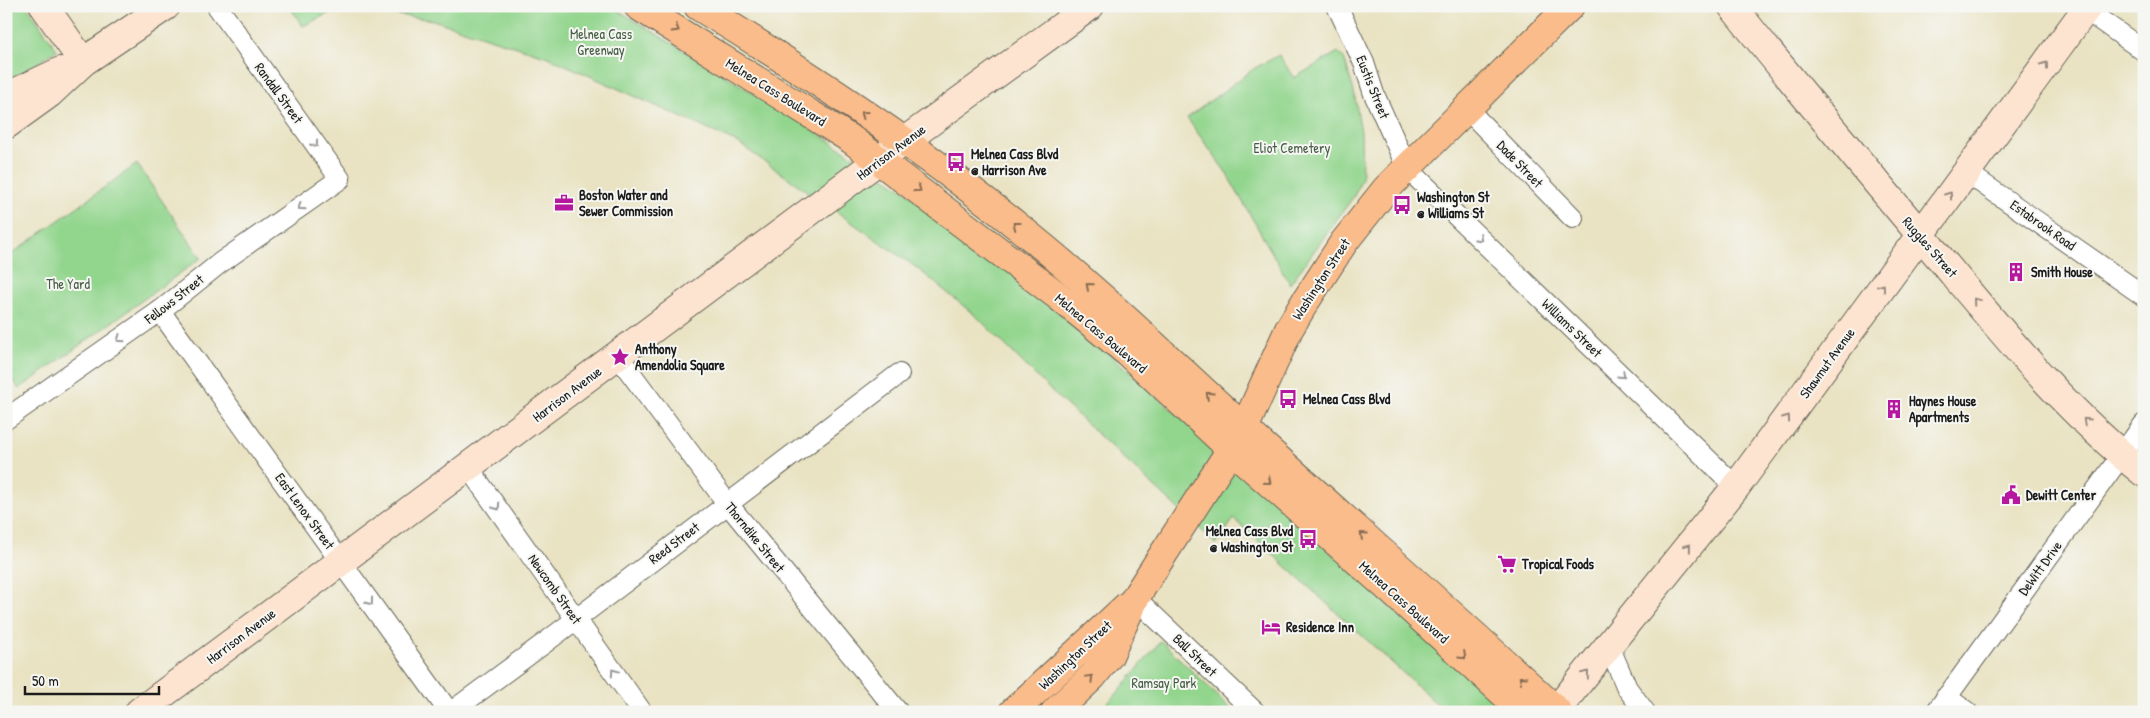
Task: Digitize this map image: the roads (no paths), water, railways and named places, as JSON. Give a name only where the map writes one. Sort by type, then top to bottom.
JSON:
[{"type":"main road","points":[[44,6],[83,62]]},
{"type":"main road","points":[[6,125],[49,94],[83,62],[166,6]]},
{"type":"main road","name":"Melnea Cass Boulevard","points":[[638,6],[852,140],[979,234],[1238,439],[1556,711]]},
{"type":"main road","name":"Melnea Cass Boulevard","points":[[698,6],[796,67],[960,182],[1054,255],[1127,319],[1238,439],[1388,587],[1524,712]]},
{"type":"main road","name":"Harrison Avenue","points":[[139,712],[903,142],[1090,6]]},
{"type":"main road","name":"Washington Street","points":[[1055,712],[1093,676],[1109,656],[1135,598],[1238,439],[1289,329],[1344,242],[1386,189],[1570,6]]},
{"type":"main road","name":"Ruggles Street","points":[[1732,6],[1816,112],[2038,374],[2121,455],[2144,473]]},
{"type":"main road","name":"Shawmut Avenue","points":[[1556,711],[1736,487],[2087,8]]},
{"type":"main road","points":[[6,98],[47,76],[83,62]]},
{"type":"main road","name":"Washington Street","points":[[1013,712],[1135,598]]},
{"type":"street","name":"Randall Street","points":[[217,6],[340,179]]},
{"type":"street","name":"Eustis Street","points":[[1337,6],[1364,63],[1374,94],[1407,168]]},
{"type":"street","points":[[2087,8],[2144,51]]},
{"type":"street","name":"Dade Street","points":[[1467,109],[1573,218]]},
{"type":"street","name":"Williams Street","points":[[1407,168],[1736,487]]},
{"type":"street","name":"Estabrook Road","points":[[1966,172],[2144,296]]},
{"type":"street","name":"Fellows Street","points":[[6,419],[160,311],[220,263],[340,179]]},
{"type":"street","name":"East Lenox Street","points":[[160,311],[450,712]]},
{"type":"street","name":"Thorndike Street","points":[[618,356],[727,503],[898,712]]},
{"type":"street","name":"Reed Street","points":[[450,712],[546,642],[575,618],[899,374]]},
{"type":"street","name":"DeWitt Drive","points":[[1941,704],[2144,424]]},
{"type":"street","name":"Newcomb Street","points":[[468,467],[642,712]]},
{"type":"street","name":"Ball Street","points":[[1135,598],[1255,712]]},
{"type":"street","points":[[1609,646],[1627,688],[1645,712]]},
{"type":"street","points":[[1941,704],[1967,712]]},
{"type":"place","name":"Melnea Cass Blvd @ Harrison Ave","points":[[956,162]]},
{"type":"place","name":"Boston Water and Sewer Commission","points":[[564,203]]},
{"type":"place","name":"Washington St @ Williams St","points":[[1402,205]]},
{"type":"place","name":"Smith House","points":[[2016,272]]},
{"type":"place","name":"Anthony Amendolia Square","points":[[620,357]]},
{"type":"place","name":"Melnea Cass Blvd","points":[[1288,399]]},
{"type":"place","name":"Haynes House Apartments","points":[[1894,409]]},
{"type":"place","name":"Dewitt Center","points":[[2011,495]]},
{"type":"place","name":"Melnea Cass Blvd @ Washington St","points":[[1308,539]]},
{"type":"place","name":"Tropical Foods","points":[[1507,564]]},
{"type":"place","name":"Residence Inn","points":[[1271,627]]},
{"type":"park label","name":"Melnea Cass Greenway","points":[[601,42]]},
{"type":"park label","name":"Eliot Cemetery","points":[[1292,148]]},
{"type":"park label","name":"The Yard","points":[[68,284]]},
{"type":"park label","name":"Ramsay Park","points":[[1164,683]]}]
